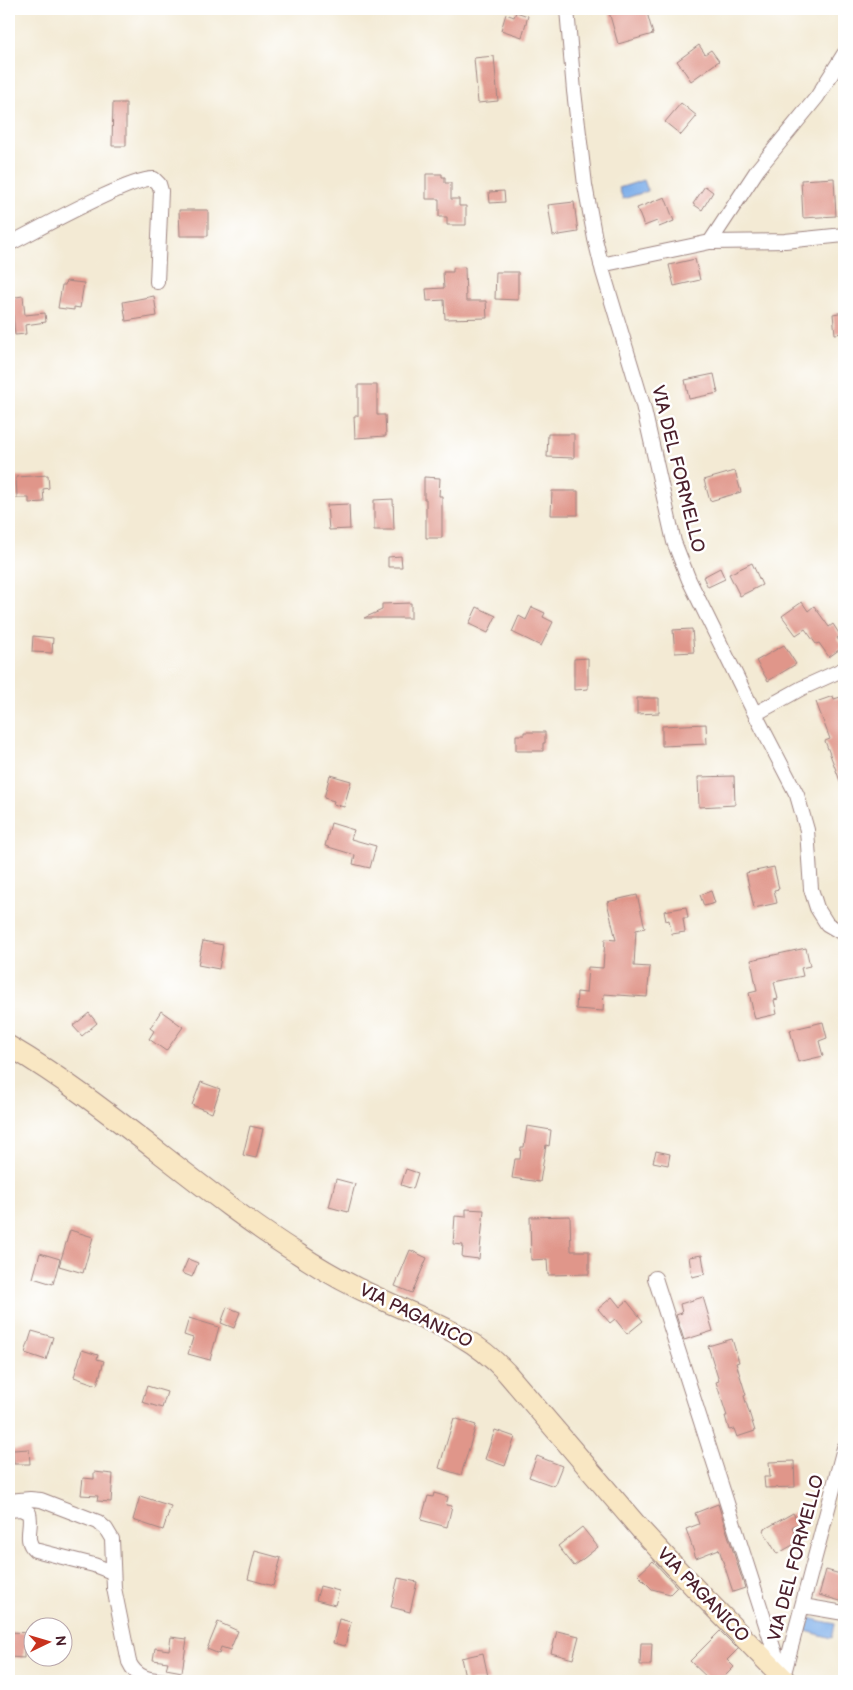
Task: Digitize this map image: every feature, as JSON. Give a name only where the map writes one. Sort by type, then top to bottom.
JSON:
[{"type":"street","name":"VIA DEL FORMELLO","points":[[567,9],[574,91],[587,194],[601,265],[643,405],[676,547],[689,580],[791,782],[802,810],[808,835],[811,889],[815,904],[827,924],[844,934]]},
{"type":"street","points":[[710,242],[758,169],[817,97],[844,54]]},
{"type":"street","points":[[9,244],[95,200],[141,181],[151,179],[157,181],[161,191],[157,282]]},
{"type":"street","points":[[601,265],[710,242],[785,241],[844,235]]},
{"type":"street","points":[[755,714],[802,688],[844,669]]},
{"type":"street","name":"VIA PAGANICO","points":[[9,1046],[78,1091],[197,1182],[297,1254],[374,1296],[452,1330],[486,1353],[511,1378],[664,1555],[785,1680]]},
{"type":"street","name":"VIA PAGANICO","points":[[655,1278],[785,1680]]},
{"type":"street","name":"VIA DEL FORMELLO","points":[[785,1680],[844,1448]]},
{"type":"street","points":[[9,1501],[40,1500],[101,1524],[106,1529],[112,1539],[112,1572],[130,1666],[140,1676],[167,1681]]},
{"type":"street","points":[[9,1510],[21,1509],[29,1513],[29,1540],[35,1550],[94,1565],[112,1572]]},
{"type":"street","points":[[803,1606],[844,1612]]},
{"type":"water","points":[[644,180],[648,191],[623,199],[619,188]]},
{"type":"water","points":[[809,1618],[835,1624],[832,1638],[806,1631]]},
{"type":"building","points":[[624,9],[625,12],[646,9],[653,34],[618,44],[609,12]]},
{"type":"building","points":[[516,12],[528,16],[522,37],[501,30],[506,14],[514,17]]},
{"type":"building","points":[[699,45],[705,54],[711,50],[719,61],[691,81],[677,61]]},
{"type":"building","points":[[494,56],[498,101],[478,103],[474,58]]},
{"type":"building","points":[[113,103],[126,103],[126,146],[112,146]]},
{"type":"building","points":[[681,103],[697,116],[681,135],[665,122]]},
{"type":"building","points":[[426,174],[442,174],[442,177],[445,177],[445,183],[451,183],[451,199],[459,199],[459,206],[466,206],[466,225],[447,225],[447,217],[439,217],[439,199],[426,199]]},
{"type":"building","points":[[834,178],[836,216],[803,218],[801,180]]},
{"type":"building","points":[[705,186],[713,192],[702,210],[693,204]]},
{"type":"building","points":[[504,191],[505,202],[490,203],[489,192]]},
{"type":"building","points":[[665,197],[674,221],[659,227],[657,221],[644,226],[637,208]]},
{"type":"building","points":[[574,202],[578,232],[553,236],[548,205]]},
{"type":"building","points":[[179,210],[208,210],[208,236],[180,236]]},
{"type":"building","points":[[695,259],[700,280],[674,286],[669,265]]},
{"type":"building","points":[[465,267],[466,301],[486,301],[487,318],[445,319],[444,300],[427,301],[426,289],[444,288],[443,272],[453,272],[453,268]]},
{"type":"building","points":[[496,272],[518,272],[518,300],[495,299]]},
{"type":"building","points":[[66,281],[84,283],[80,308],[74,307],[74,310],[58,308],[62,285],[65,285]]},
{"type":"building","points":[[23,296],[25,315],[45,313],[46,322],[25,325],[26,334],[15,335],[13,315],[9,315],[9,298]]},
{"type":"building","points":[[154,296],[157,316],[126,321],[123,302]]},
{"type":"building","points":[[844,312],[844,333],[835,334],[833,314]]},
{"type":"building","points":[[714,374],[718,393],[689,399],[685,380]]},
{"type":"building","points":[[358,385],[377,385],[377,415],[385,415],[386,436],[355,438],[354,416],[358,416]]},
{"type":"building","points":[[548,434],[574,434],[574,458],[547,457]]},
{"type":"building","points":[[735,471],[741,492],[710,501],[704,480]]},
{"type":"building","points":[[48,475],[49,488],[43,489],[44,502],[29,503],[29,498],[17,498],[16,477]]},
{"type":"building","points":[[424,477],[440,478],[439,496],[442,496],[442,538],[426,538]]},
{"type":"building","points":[[552,491],[578,491],[578,515],[551,515]]},
{"type":"building","points":[[393,499],[394,530],[374,530],[374,500]]},
{"type":"building","points":[[349,504],[350,529],[329,530],[327,505]]},
{"type":"building","points":[[401,556],[402,567],[388,567],[388,557]]},
{"type":"building","points":[[752,563],[762,585],[740,596],[729,574]]},
{"type":"building","points":[[720,568],[725,579],[708,587],[703,577]]},
{"type":"building","points":[[802,602],[808,611],[814,606],[829,627],[833,624],[840,635],[837,638],[843,647],[829,657],[819,643],[816,644],[805,629],[796,635],[782,616]]},
{"type":"building","points":[[411,603],[411,618],[364,618],[382,610],[382,604]]},
{"type":"building","points":[[477,607],[496,616],[488,633],[469,624]]},
{"type":"building","points":[[532,607],[545,613],[543,617],[553,622],[541,646],[512,632],[519,616],[526,620]]},
{"type":"building","points":[[692,629],[694,652],[675,653],[673,630]]},
{"type":"building","points":[[33,636],[53,638],[52,653],[32,652]]},
{"type":"building","points":[[784,645],[796,664],[768,681],[756,661]]},
{"type":"building","points":[[588,658],[588,689],[574,690],[574,659]]},
{"type":"building","points":[[833,696],[834,699],[844,696],[843,789],[825,741],[830,739],[816,702]]},
{"type":"building","points":[[637,698],[659,698],[659,713],[637,714]]},
{"type":"building","points":[[706,724],[707,744],[662,746],[662,726]]},
{"type":"building","points":[[524,732],[545,732],[543,751],[516,751],[516,735],[524,735]]},
{"type":"building","points":[[330,775],[351,781],[344,807],[333,804],[334,801],[324,798]]},
{"type":"building","points":[[734,776],[735,805],[699,807],[698,777]]},
{"type":"building","points":[[331,823],[354,830],[351,839],[376,846],[370,868],[353,864],[355,855],[325,846]]},
{"type":"building","points":[[774,867],[779,889],[774,890],[777,903],[754,908],[746,873]]},
{"type":"building","points":[[711,891],[715,903],[704,906],[700,895]]},
{"type":"building","points":[[637,895],[645,928],[636,930],[634,966],[650,967],[647,997],[604,994],[603,1011],[576,1009],[577,992],[586,993],[588,967],[603,968],[605,939],[616,940],[607,902]]},
{"type":"building","points":[[686,907],[688,918],[683,918],[685,932],[672,934],[669,920],[666,921],[664,911]]},
{"type":"building","points":[[203,941],[223,945],[219,969],[198,965]]},
{"type":"building","points":[[806,948],[810,966],[801,968],[803,976],[774,982],[778,999],[774,1000],[777,1014],[755,1019],[749,993],[757,991],[751,960]]},
{"type":"building","points":[[161,1011],[183,1027],[166,1051],[149,1039],[154,1031],[150,1028]]},
{"type":"building","points":[[89,1013],[97,1023],[82,1036],[73,1026]]},
{"type":"building","points":[[823,1022],[827,1038],[819,1041],[823,1056],[798,1062],[790,1030]]},
{"type":"building","points":[[201,1082],[220,1089],[212,1113],[192,1105]]},
{"type":"building","points":[[250,1126],[263,1129],[256,1158],[243,1155]]},
{"type":"building","points":[[527,1126],[551,1130],[549,1146],[546,1145],[540,1182],[512,1178],[515,1159],[520,1159],[521,1147],[524,1147]]},
{"type":"building","points":[[656,1151],[670,1154],[668,1165],[653,1162]]},
{"type":"building","points":[[406,1169],[418,1173],[413,1189],[401,1185]]},
{"type":"building","points":[[336,1179],[355,1184],[348,1212],[329,1207]]},
{"type":"building","points":[[466,1209],[484,1210],[479,1259],[462,1257],[463,1245],[453,1244],[455,1216],[466,1217]]},
{"type":"building","points":[[570,1216],[571,1251],[589,1251],[589,1274],[548,1275],[547,1259],[531,1260],[530,1217]]},
{"type":"building","points":[[70,1230],[93,1237],[83,1273],[59,1266]]},
{"type":"building","points":[[410,1250],[427,1258],[412,1293],[395,1286]]},
{"type":"building","points":[[40,1253],[60,1259],[53,1284],[33,1278]]},
{"type":"building","points":[[702,1255],[705,1274],[692,1277],[689,1257]]},
{"type":"building","points":[[188,1259],[198,1263],[192,1277],[182,1273]]},
{"type":"building","points":[[612,1297],[620,1307],[627,1301],[643,1321],[627,1334],[615,1319],[610,1323],[598,1309]]},
{"type":"building","points":[[703,1297],[713,1331],[684,1340],[676,1315],[682,1313],[680,1304]]},
{"type":"building","points":[[227,1307],[240,1312],[234,1328],[221,1323]]},
{"type":"building","points":[[189,1318],[219,1327],[210,1360],[188,1354],[193,1338],[184,1335]]},
{"type":"building","points":[[32,1331],[53,1337],[46,1360],[25,1353]]},
{"type":"building","points":[[732,1339],[739,1362],[736,1363],[746,1395],[744,1396],[755,1431],[737,1437],[734,1429],[729,1430],[725,1416],[727,1416],[716,1382],[719,1381],[708,1346]]},
{"type":"building","points":[[82,1350],[98,1355],[97,1359],[104,1361],[97,1385],[74,1377]]},
{"type":"building","points":[[147,1386],[167,1392],[162,1408],[142,1402]]},
{"type":"building","points":[[454,1418],[476,1425],[461,1475],[439,1468]]},
{"type":"building","points":[[495,1430],[515,1437],[505,1466],[485,1459]]},
{"type":"building","points":[[29,1449],[30,1464],[14,1464],[13,1450]]},
{"type":"building","points":[[537,1456],[562,1466],[554,1486],[529,1477]]},
{"type":"building","points":[[794,1461],[795,1487],[765,1488],[764,1477],[770,1477],[769,1462]]},
{"type":"building","points":[[94,1472],[113,1474],[111,1502],[97,1501],[98,1496],[81,1495],[83,1478],[94,1479]]},
{"type":"building","points":[[434,1493],[448,1497],[446,1505],[452,1506],[447,1527],[421,1520],[428,1496],[433,1497]]},
{"type":"building","points":[[140,1496],[171,1506],[163,1530],[133,1520]]},
{"type":"building","points":[[718,1504],[745,1588],[733,1592],[719,1549],[696,1558],[686,1529],[699,1524],[695,1513]]},
{"type":"building","points":[[793,1513],[799,1523],[792,1527],[800,1541],[777,1554],[763,1530]]},
{"type":"building","points":[[582,1527],[598,1547],[574,1566],[558,1546]]},
{"type":"building","points":[[255,1551],[281,1558],[273,1586],[248,1579]]},
{"type":"building","points":[[653,1561],[677,1587],[670,1594],[652,1589],[638,1575]]},
{"type":"building","points":[[826,1570],[844,1575],[844,1602],[819,1595]]},
{"type":"building","points":[[398,1578],[417,1582],[410,1612],[391,1607]]},
{"type":"building","points":[[320,1586],[339,1591],[335,1605],[316,1600]]},
{"type":"building","points":[[339,1619],[351,1622],[345,1646],[333,1643]]},
{"type":"building","points":[[218,1622],[238,1631],[230,1650],[221,1647],[219,1654],[207,1649]]},
{"type":"building","points":[[557,1631],[579,1636],[573,1659],[551,1653]]},
{"type":"building","points":[[720,1631],[738,1649],[727,1660],[734,1667],[720,1681],[711,1681],[690,1661]]},
{"type":"building","points":[[9,1632],[22,1633],[22,1658],[9,1657]]},
{"type":"building","points":[[171,1637],[187,1639],[182,1672],[166,1669],[168,1662],[153,1660],[155,1648],[169,1650]]},
{"type":"building","points":[[641,1643],[652,1643],[651,1665],[640,1665]]},
{"type":"building","points":[[483,1653],[489,1681],[466,1681],[461,1658]]}]
